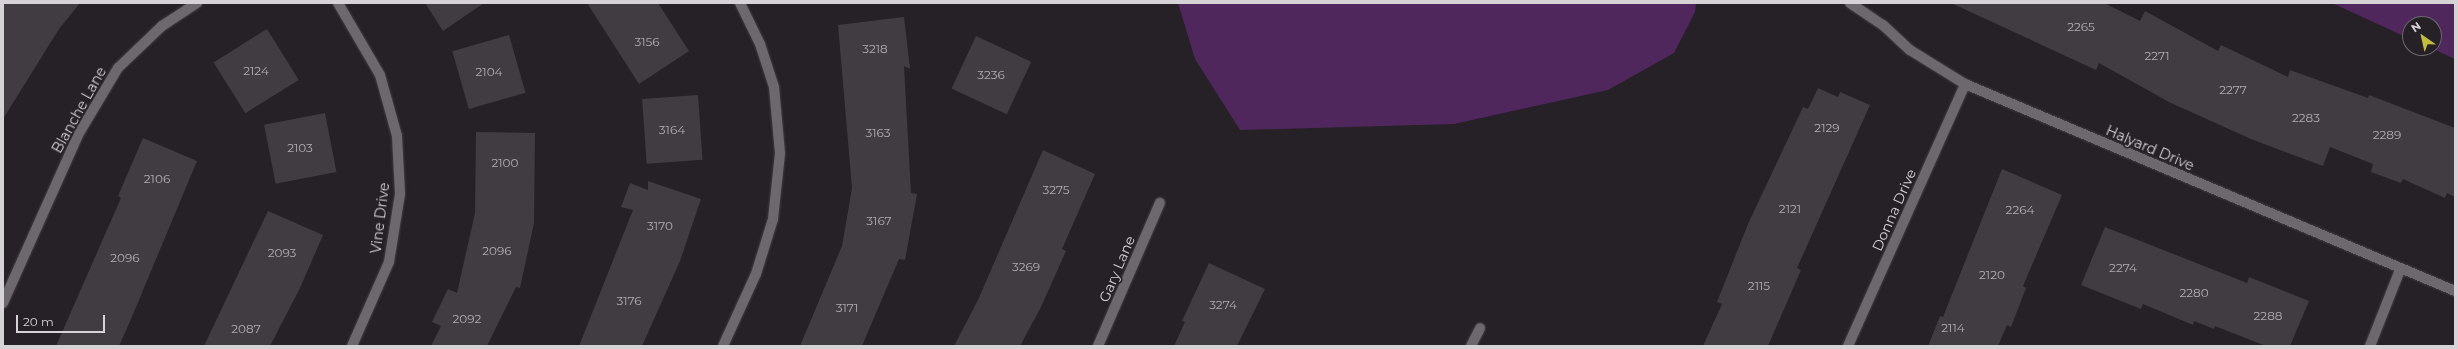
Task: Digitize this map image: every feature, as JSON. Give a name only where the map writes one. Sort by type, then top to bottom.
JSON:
[{"type":"street","name":"Blanche Lane","points":[[3,303],[78,135],[118,68],[162,26],[197,3]]},
{"type":"street","name":"Vine Drive","points":[[338,3],[380,75],[397,136],[400,194],[389,262],[352,346]]},
{"type":"street","name":"Halyard Drive","points":[[1850,3],[1883,25],[1910,50],[1965,84],[2400,270],[2455,291]]},
{"type":"street","points":[[723,346],[756,274],[773,219],[780,153],[774,87],[760,44],[741,4]]},
{"type":"street","name":"Donna Drive","points":[[1848,346],[1965,84]]},
{"type":"street","name":"Gary Lane","points":[[1098,346],[1160,203]]},
{"type":"street","points":[[2370,346],[2400,270]]},
{"type":"street","points":[[1471,346],[1480,328]]},
{"type":"shaded area","points":[[1178,3],[1696,3],[1695,12],[1674,53],[1608,90],[1454,124],[1240,130],[1195,59]]},
{"type":"shaded area","points":[[2332,3],[2455,3],[2455,59],[2442,53],[2442,16],[2402,16],[2402,35]]},
{"type":"building","points":[[3,3],[80,3],[59,29],[3,119]]},
{"type":"building","points":[[425,3],[484,3],[443,31]]},
{"type":"building","points":[[587,3],[658,3],[689,51],[639,84]]},
{"type":"building","points":[[1951,3],[2104,3],[2140,21],[2145,11],[2218,51],[2221,45],[2288,77],[2290,70],[2368,98],[2369,95],[2455,128],[2455,197],[2447,193],[2445,198],[2403,179],[2401,183],[2371,172],[2373,164],[2330,147],[2323,166],[2251,139],[2169,102],[2099,63],[2096,70]]},
{"type":"building","points":[[904,17],[910,69],[904,66],[911,193],[917,194],[905,260],[899,259],[862,346],[800,346],[842,246],[852,188],[838,25]]},
{"type":"building","points":[[267,29],[299,80],[245,113],[214,62]]},
{"type":"building","points":[[509,35],[526,93],[469,109],[452,51]]},
{"type":"building","points":[[976,36],[1031,62],[1007,114],[951,89]]},
{"type":"building","points":[[1818,88],[1838,97],[1840,92],[1870,105],[1797,268],[1801,270],[1768,346],[1703,346],[1722,304],[1717,302],[1748,224],[1803,107],[1808,109]]},
{"type":"building","points":[[698,95],[703,160],[647,164],[642,99]]},
{"type":"building","points":[[325,113],[336,172],[276,184],[264,125]]},
{"type":"building","points":[[476,132],[535,133],[534,223],[520,288],[516,287],[487,346],[431,346],[441,326],[432,322],[448,289],[457,293],[475,213]]},
{"type":"building","points":[[143,138],[197,161],[131,319],[119,346],[56,346],[121,198],[118,196]]},
{"type":"building","points":[[1043,150],[1095,174],[1062,249],[1066,251],[1041,307],[1020,346],[954,346],[978,300]]},
{"type":"building","points":[[2002,169],[2062,195],[2023,286],[2026,288],[2011,327],[2007,325],[1998,346],[1928,346],[1940,316],[1943,317]]},
{"type":"building","points":[[648,181],[701,199],[680,261],[642,346],[579,346],[633,210],[621,207],[630,183],[648,190]]},
{"type":"building","points":[[268,211],[323,235],[300,288],[270,346],[204,346]]},
{"type":"building","points":[[2105,227],[2247,283],[2249,277],[2309,301],[2290,346],[2266,346],[2215,326],[2214,329],[2194,321],[2193,325],[2143,304],[2141,309],[2081,285]]},
{"type":"building","points":[[1209,263],[1265,289],[1237,346],[1174,346],[1185,322],[1182,321]]}]
